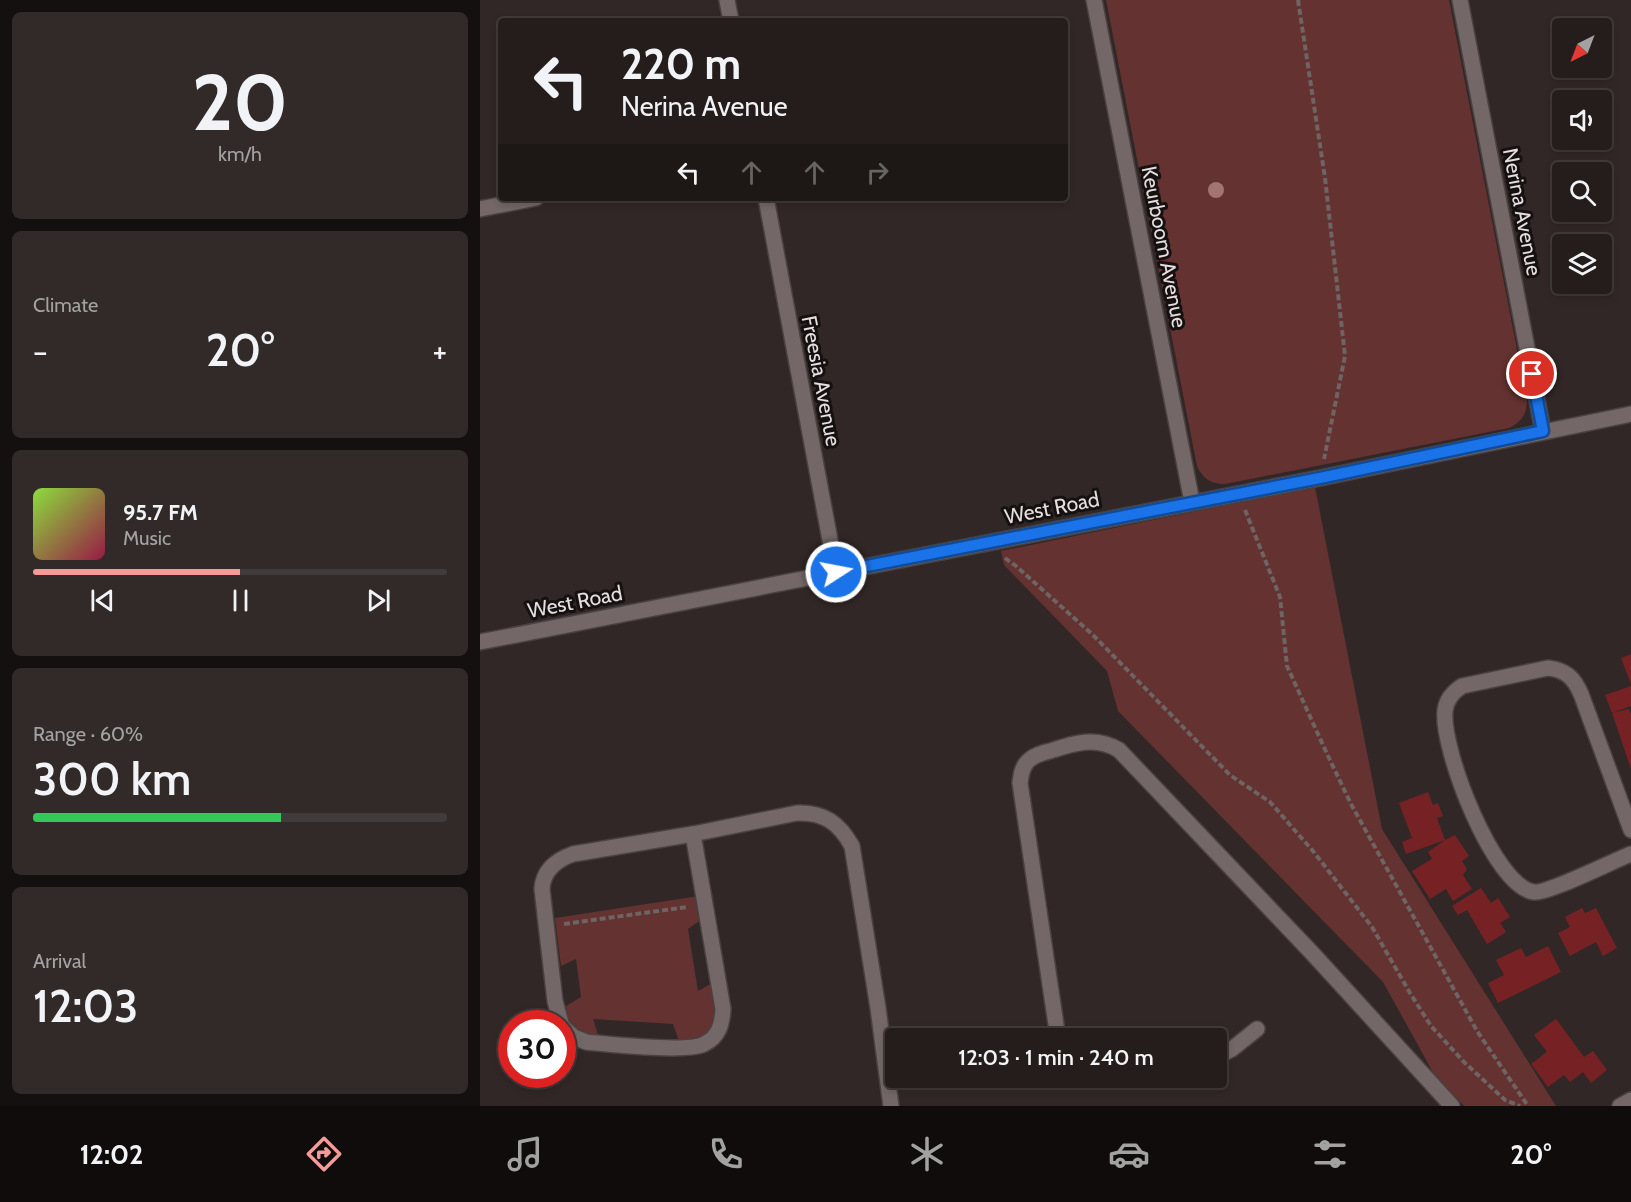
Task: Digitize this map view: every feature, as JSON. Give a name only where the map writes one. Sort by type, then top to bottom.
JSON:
[{"type":"street","points":[[727,0],[730,18]]},
{"type":"street","name":"Keurboom Avenue","points":[[1094,0],[1192,502]]},
{"type":"street","name":"Nerina Avenue","points":[[1460,0],[1543,431]]},
{"type":"street","points":[[480,209],[521,201]]},
{"type":"street","name":"Freesia Avenue","points":[[767,201],[836,572]]},
{"type":"street","name":"West Road","points":[[480,642],[1320,478],[1631,414]]},
{"type":"street","points":[[1631,830],[1581,694],[1576,682],[1570,676],[1558,669],[1548,668],[1462,686],[1452,695],[1447,702],[1444,714],[1450,751],[1458,778],[1470,808],[1496,858],[1517,885],[1533,892],[1548,891],[1631,855]]},
{"type":"street","points":[[1057,1028],[1020,777],[1028,761],[1037,755],[1073,743],[1102,742],[1119,750],[1313,954],[1452,1106]]},
{"type":"street","points":[[558,1010],[543,881],[553,865],[561,858],[797,813],[813,812],[840,828],[852,846],[891,1106]]},
{"type":"street","points":[[576,1039],[603,1044],[696,1048],[713,1039],[722,1023],[723,1009],[693,834]]},
{"type":"street","points":[[1227,1052],[1257,1029]]},
{"type":"street","points":[[1620,1106],[1631,1100]]},
{"type":"path","points":[[1298,0],[1326,178],[1345,356],[1320,478]]},
{"type":"path","points":[[1239,493],[1280,597],[1287,666],[1328,756],[1477,1031],[1527,1106]]},
{"type":"path","points":[[982,543],[1016,566],[1092,634],[1230,775],[1270,802],[1313,851],[1372,927],[1431,1026],[1464,1062],[1505,1100],[1520,1106]]},
{"type":"path","points":[[547,926],[696,906],[704,896]]},
{"type":"shaded area","points":[[1106,0],[1449,0],[1527,401],[1526,410],[1517,423],[1509,428],[1225,484],[1212,482],[1202,474],[1197,466]]},
{"type":"shaded area","points":[[1315,487],[1382,829],[1556,1106],[1464,1106],[1435,1076],[1383,982],[1118,711],[1107,671],[1004,565],[1001,551]]},
{"type":"shaded area","points":[[699,896],[702,919],[688,929],[698,991],[714,982],[718,1014],[715,1028],[701,1040],[679,1041],[673,1024],[593,1019],[598,1035],[579,1031],[576,1029],[576,1010],[567,1010],[566,1006],[581,997],[576,959],[561,966],[555,918]]},
{"type":"building","points":[[1631,654],[1631,684],[1621,658]]},
{"type":"building","points":[[1631,686],[1631,706],[1612,713],[1605,695]]},
{"type":"building","points":[[1629,709],[1631,715],[1631,769],[1612,713]]},
{"type":"building","points":[[1428,792],[1433,805],[1438,803],[1443,816],[1437,818],[1445,840],[1406,854],[1402,842],[1412,838],[1399,803]]},
{"type":"building","points":[[1455,835],[1469,856],[1462,861],[1467,869],[1463,875],[1472,889],[1453,901],[1446,889],[1430,899],[1412,871],[1432,859],[1428,852]]},
{"type":"building","points":[[1481,888],[1491,903],[1498,898],[1510,917],[1500,923],[1506,932],[1487,944],[1467,910],[1458,915],[1452,906]]},
{"type":"building","points":[[1582,908],[1585,913],[1596,908],[1617,948],[1603,956],[1596,942],[1570,956],[1558,933],[1570,927],[1565,917]]},
{"type":"building","points":[[1548,946],[1561,972],[1498,1003],[1488,983],[1504,975],[1496,960],[1521,948],[1526,957]]},
{"type":"building","points":[[1556,1019],[1584,1057],[1593,1051],[1607,1070],[1591,1083],[1583,1072],[1570,1082],[1564,1075],[1548,1087],[1531,1064],[1547,1052],[1534,1035]]},
{"type":"route","points":[[836,572],[1320,478],[1543,431],[1532,374]]}]
